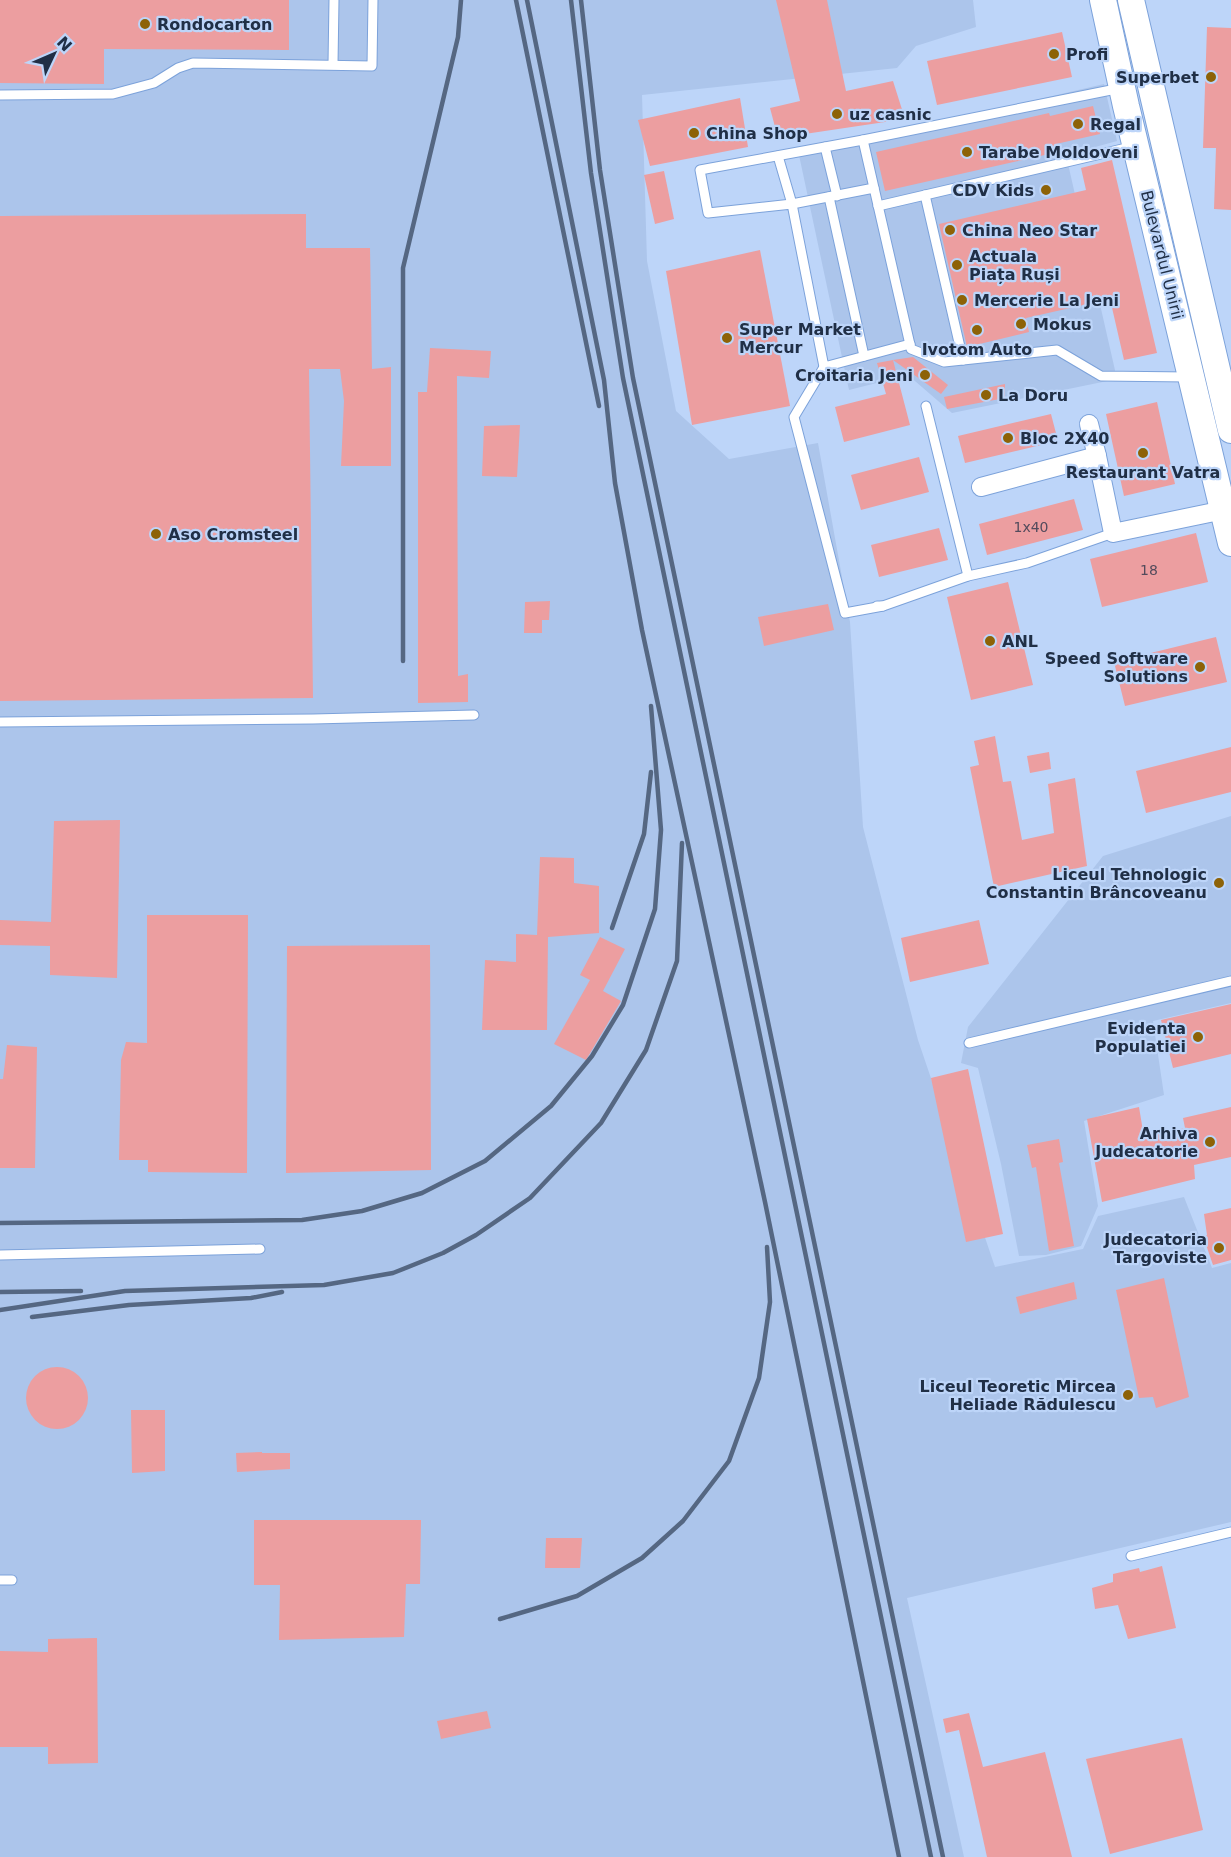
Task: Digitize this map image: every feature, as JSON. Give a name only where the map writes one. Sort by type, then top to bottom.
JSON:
[{"type":"main road","points":[[1103,3],[1131,0]]},
{"type":"main road","name":"Bulevardul Unirii","points":[[1131,0],[1148,80],[1224,370],[1231,430]]},
{"type":"main road","name":"Bulevardul Unirii","points":[[1103,3],[1121,88],[1227,510],[1231,543]]},
{"type":"main road","points":[[1121,88],[1148,80]]},
{"type":"main road","points":[[1192,377],[1224,370]]},
{"type":"street","points":[[1089,424],[1113,533],[1227,510]]},
{"type":"street","points":[[981,487],[1097,456]]},
{"type":"lane","points":[[333,64],[334,0]]},
{"type":"lane","points":[[0,95],[113,94],[154,83],[178,68],[193,63],[372,66],[373,0]]},
{"type":"lane","points":[[874,188],[792,204],[708,213],[700,170],[1121,88]]},
{"type":"lane","points":[[863,140],[911,349],[944,362],[1057,350],[1101,376],[1192,377]]},
{"type":"lane","points":[[878,206],[1136,146]]},
{"type":"lane","points":[[825,147],[864,356]]},
{"type":"lane","points":[[778,156],[792,204],[824,367],[794,417],[845,614],[883,606],[968,576],[1026,563],[1113,533]]},
{"type":"lane","points":[[925,195],[963,360]]},
{"type":"lane","points":[[824,367],[910,344]]},
{"type":"lane","points":[[926,406],[968,576]]},
{"type":"lane","points":[[859,607],[883,606]]},
{"type":"lane","points":[[0,722],[474,715]]},
{"type":"lane","points":[[969,1043],[1231,981]]},
{"type":"lane","points":[[0,1255],[260,1249]]},
{"type":"lane","points":[[1131,1556],[1231,1532]]},
{"type":"lane","points":[[0,1580],[12,1580]]},
{"type":"shaded area","points":[[0,0],[973,0],[976,27],[916,46],[897,68],[642,95],[647,261],[676,411],[729,459],[818,443],[850,622],[863,827],[918,1040],[995,1267],[1083,1249],[1098,1216],[1184,1197],[1212,1268],[1231,1263],[1231,1522],[907,1598],[964,1857],[0,1857]]},
{"type":"shaded area","name":"Actuala Piața Ruși","points":[[1104,84],[1117,141],[1066,155],[1117,379],[952,413],[908,375],[849,390],[799,155]]},
{"type":"shaded area","points":[[1231,816],[1231,1003],[1153,1021],[1164,1095],[1084,1121],[1098,1206],[1081,1246],[1046,1255],[1019,1256],[1001,1164],[978,1068],[961,1063],[968,1027],[1103,856]]},
{"type":"building","name":"Rondocarton","points":[[0,0],[289,0],[289,50],[104,49],[104,84],[0,83]]},
{"type":"building","points":[[776,0],[827,0],[846,91],[893,81],[905,119],[778,138],[770,108],[800,101]]},
{"type":"building","points":[[1207,27],[1231,28],[1231,210],[1214,209],[1216,148],[1203,148]]},
{"type":"building","points":[[1062,32],[1072,77],[937,105],[927,61]]},
{"type":"building","name":"China Shop","points":[[740,98],[748,147],[650,166],[638,120]]},
{"type":"building","name":"Tarabe Moldoveni","points":[[1093,106],[1100,134],[1056,144],[1058,152],[885,191],[876,152],[1049,113],[1050,116]]},
{"type":"building","points":[[1112,160],[1157,353],[1124,360],[1110,299],[1026,318],[1029,332],[967,347],[939,224],[1086,190],[1081,168]]},
{"type":"building","points":[[664,171],[674,219],[655,224],[644,175]]},
{"type":"building","name":"Aso Cromsteel","points":[[306,214],[306,248],[370,248],[372,369],[391,367],[391,466],[341,466],[344,401],[340,369],[309,369],[313,698],[0,701],[0,216]]},
{"type":"building","name":"Super Market Mercur","points":[[760,250],[790,406],[692,425],[666,271]]},
{"type":"building","points":[[430,348],[491,351],[489,378],[457,376],[458,676],[468,674],[468,702],[418,703],[418,392],[427,392]]},
{"type":"building","points":[[913,357],[948,385],[941,394],[893,360]]},
{"type":"building","points":[[893,360],[910,425],[844,442],[835,407],[886,394],[877,363]]},
{"type":"building","name":"La Doru","points":[[1005,384],[1005,398],[947,409],[944,397]]},
{"type":"building","points":[[1157,402],[1175,484],[1124,496],[1106,414]]},
{"type":"building","name":"Bloc 2X40","points":[[1051,414],[1058,441],[965,463],[958,436]]},
{"type":"building","points":[[520,425],[517,477],[482,476],[484,426]]},
{"type":"building","points":[[919,457],[929,492],[861,510],[851,475]]},
{"type":"building","points":[[1074,499],[1083,530],[987,555],[979,524]]},
{"type":"building","points":[[939,528],[948,560],[879,577],[871,545]]},
{"type":"building","points":[[1196,533],[1208,582],[1102,607],[1090,559]]},
{"type":"building","name":"ANL","points":[[1008,582],[1033,685],[971,700],[947,597]]},
{"type":"building","points":[[550,601],[549,620],[542,620],[542,633],[524,633],[525,602]]},
{"type":"building","points":[[828,604],[834,630],[764,646],[758,617]]},
{"type":"building","points":[[1216,637],[1227,682],[1125,706],[1114,662]]},
{"type":"building","points":[[995,736],[1003,782],[1011,781],[1022,840],[1054,833],[1048,784],[1075,778],[1087,866],[994,887],[970,767],[979,765],[974,741]]},
{"type":"building","points":[[1231,747],[1231,792],[1146,813],[1136,771]]},
{"type":"building","points":[[1049,752],[1051,769],[1030,773],[1027,756]]},
{"type":"building","points":[[120,820],[117,978],[50,975],[50,946],[0,945],[0,920],[51,922],[54,821]]},
{"type":"building","points":[[540,857],[574,858],[574,883],[599,886],[599,933],[548,937],[547,1030],[482,1030],[485,960],[516,962],[516,934],[537,935]]},
{"type":"building","points":[[147,915],[248,915],[247,1173],[148,1172],[148,1160],[119,1160],[121,1060],[126,1042],[147,1043]]},
{"type":"building","points":[[979,920],[989,964],[910,982],[901,938]]},
{"type":"building","points":[[600,937],[625,949],[603,991],[621,1001],[586,1060],[554,1044],[590,980],[580,975]]},
{"type":"building","points":[[430,945],[431,1170],[286,1173],[287,946]]},
{"type":"building","name":"Evidenta Populatiei","points":[[1231,1004],[1231,1054],[1173,1068],[1161,1020]]},
{"type":"building","points":[[7,1045],[37,1047],[35,1168],[0,1168],[0,1079],[3,1079]]},
{"type":"building","points":[[968,1069],[1003,1234],[966,1242],[931,1078]]},
{"type":"building","points":[[1139,1107],[1144,1137],[1185,1128],[1183,1118],[1231,1107],[1231,1157],[1194,1165],[1195,1179],[1102,1202],[1087,1119]]},
{"type":"building","points":[[1059,1139],[1063,1162],[1059,1163],[1074,1246],[1049,1251],[1036,1167],[1032,1168],[1027,1145]]},
{"type":"building","name":"Judecatoria Targoviste","points":[[1231,1208],[1231,1260],[1213,1265],[1203,1236],[1207,1235],[1204,1214]]},
{"type":"building","points":[[1164,1278],[1189,1397],[1156,1408],[1153,1397],[1139,1398],[1116,1290]]},
{"type":"building","points":[[1074,1282],[1077,1299],[1020,1314],[1016,1297]]},
{"type":"building","points":[[57,1367],[79,1376],[88,1398],[79,1420],[57,1429],[35,1420],[26,1398],[35,1376]]},
{"type":"building","points":[[131,1410],[165,1410],[165,1471],[132,1473]]},
{"type":"building","points":[[236,1453],[290,1453],[290,1469],[237,1472]]},
{"type":"building","points":[[254,1520],[421,1520],[420,1584],[406,1584],[404,1637],[279,1640],[280,1585],[254,1585]]},
{"type":"building","points":[[546,1538],[582,1538],[580,1568],[545,1568]]},
{"type":"building","points":[[1162,1566],[1176,1628],[1128,1639],[1118,1605],[1095,1609],[1092,1588],[1113,1582],[1113,1574],[1139,1568],[1140,1572]]},
{"type":"building","points":[[97,1638],[98,1763],[48,1764],[48,1747],[0,1747],[0,1651],[48,1652],[48,1639]]},
{"type":"building","points":[[487,1711],[491,1728],[441,1739],[437,1721]]},
{"type":"building","points":[[969,1713],[983,1767],[1045,1752],[1072,1857],[987,1857],[959,1730],[946,1733],[943,1719]]},
{"type":"building","points":[[1182,1738],[1203,1830],[1110,1854],[1086,1759]]},
{"type":"railway","points":[[403,661],[403,268],[458,37],[461,0]]},
{"type":"railway","points":[[516,0],[599,406]]},
{"type":"railway","points":[[527,0],[604,380],[615,483],[642,630],[765,1202],[899,1857]]},
{"type":"railway","points":[[571,0],[591,173],[623,378],[931,1857]]},
{"type":"railway","points":[[581,0],[600,170],[633,378],[943,1857]]},
{"type":"railway","points":[[0,1223],[302,1220],[362,1211],[422,1193],[485,1161],[551,1106],[592,1056],[623,1005],[655,909],[661,830],[651,706]]},
{"type":"railway","points":[[612,928],[644,834],[651,772]]},
{"type":"railway","points":[[0,1310],[125,1291],[324,1285],[393,1273],[443,1253],[476,1235],[530,1198],[601,1123],[646,1050],[677,961],[682,843]]},
{"type":"railway","points":[[500,1619],[577,1596],[642,1558],[683,1521],[729,1461],[759,1378],[770,1302],[767,1247]]},
{"type":"railway","points":[[0,1292],[81,1291]]},
{"type":"railway","points":[[32,1317],[129,1305],[251,1298],[282,1292]]},
{"type":"place","name":"Rondocarton","points":[[145,24]]},
{"type":"place","name":"Profi","points":[[1054,54]]},
{"type":"place","name":"Superbet","points":[[1211,77]]},
{"type":"place","name":"uz casnic","points":[[837,114]]},
{"type":"place","name":"Regal","points":[[1078,124]]},
{"type":"place","name":"China Shop","points":[[694,133]]},
{"type":"place","name":"Tarabe Moldoveni","points":[[967,152]]},
{"type":"place","name":"CDV Kids","points":[[1046,190]]},
{"type":"place","name":"China Neo Star","points":[[950,230]]},
{"type":"place","name":"Actuala Piața Ruși","points":[[957,265]]},
{"type":"place","name":"Mercerie La Jeni","points":[[962,300]]},
{"type":"place","name":"Mokus","points":[[1021,324]]},
{"type":"place","name":"Ivotom Auto","points":[[977,330]]},
{"type":"place","name":"Super Market Mercur","points":[[727,338]]},
{"type":"place","name":"Croitaria Jeni","points":[[925,375]]},
{"type":"place","name":"La Doru","points":[[986,395]]},
{"type":"place","name":"Bloc 2X40","points":[[1008,438]]},
{"type":"place","name":"Restaurant Vatra","points":[[1143,453]]},
{"type":"place","name":"Aso Cromsteel","points":[[156,534]]},
{"type":"place","name":"ANL","points":[[990,641]]},
{"type":"place","name":"Speed Software Solutions","points":[[1200,667]]},
{"type":"place","name":"Liceul Tehnologic Constantin Brâncoveanu","points":[[1219,883]]},
{"type":"place","name":"Evidenta Populatiei","points":[[1198,1037]]},
{"type":"place","name":"Arhiva Judecatorie","points":[[1210,1142]]},
{"type":"place","name":"Judecatoria Targoviste","points":[[1219,1248]]},
{"type":"place","name":"Liceul Teoretic Mircea Heliade Rădulescu","points":[[1128,1395]]}]
